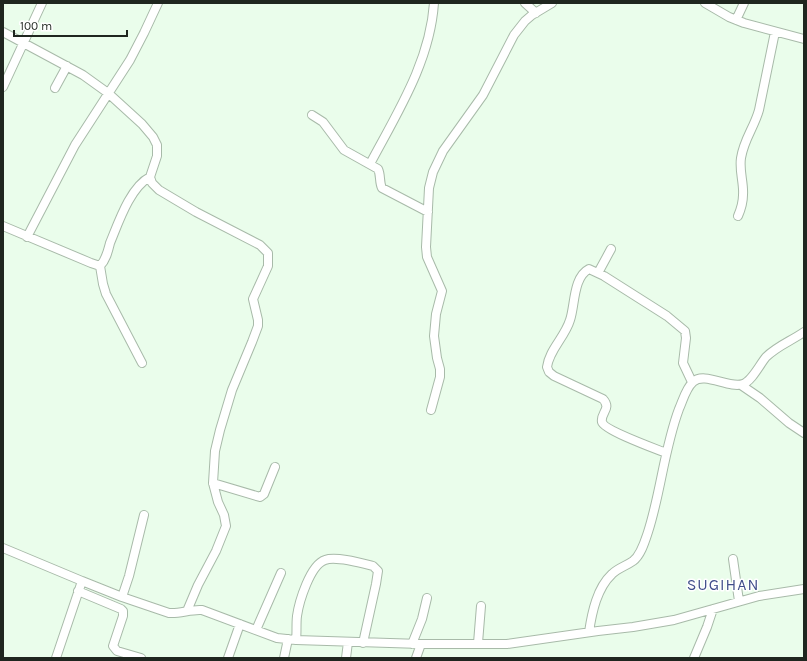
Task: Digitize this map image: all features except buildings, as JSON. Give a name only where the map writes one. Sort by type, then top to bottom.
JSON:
[{"type":"street","points":[[3,87],[42,3]]},
{"type":"street","points":[[27,237],[76,145],[130,60],[158,3]]},
{"type":"street","points":[[370,164],[410,89],[422,60],[430,34],[434,3]]},
{"type":"street","points":[[525,3],[536,12]]},
{"type":"street","points":[[431,410],[440,377],[434,336],[436,314],[442,291],[430,265],[426,252],[429,188],[437,161],[449,141],[483,95],[514,35],[525,21],[536,12],[552,3]]},
{"type":"street","points":[[704,3],[736,20],[804,39]]},
{"type":"street","points":[[736,20],[744,3]]},
{"type":"street","points":[[3,32],[84,75],[108,93],[142,124],[153,137],[157,145],[158,152],[150,177],[152,183],[159,190],[196,212],[260,245],[268,253],[268,266],[253,299],[258,326],[232,390],[215,451],[213,483],[218,502],[224,515],[226,526],[216,551],[198,585],[187,611]]},
{"type":"street","points":[[738,216],[744,196],[740,167],[742,150],[759,110],[775,32]]},
{"type":"street","points":[[55,88],[67,66]]},
{"type":"street","points":[[312,115],[323,122],[344,150],[378,169],[382,188],[428,212]]},
{"type":"street","points":[[142,363],[106,294],[102,284],[100,266],[133,195],[142,182],[150,177]]},
{"type":"street","points":[[3,226],[100,266]]},
{"type":"street","points":[[598,273],[611,249]]},
{"type":"street","points":[[666,453],[605,426],[602,420],[607,406],[603,399],[554,376],[546,367],[549,358],[569,325],[576,290],[587,270],[589,269],[598,273],[667,316],[685,331],[686,338],[683,363],[692,382]]},
{"type":"street","points":[[741,385],[748,381],[771,352],[804,332]]},
{"type":"street","points":[[589,632],[593,609],[607,580],[615,571],[633,561],[642,546],[654,510],[674,423],[692,382],[701,378],[741,385],[764,400],[789,423],[804,433]]},
{"type":"street","points":[[213,483],[260,497],[264,494],[275,467]]},
{"type":"street","points":[[122,597],[129,576],[144,515]]},
{"type":"street","points":[[3,548],[122,597],[169,613],[194,609],[202,610],[276,638],[292,640],[412,644],[507,644],[674,620],[774,592],[804,589]]},
{"type":"street","points":[[284,658],[292,640],[307,581],[311,572],[320,562],[324,560],[330,559],[373,566],[378,571],[363,643]]},
{"type":"street","points":[[733,559],[739,601]]},
{"type":"street","points":[[256,630],[281,573]]},
{"type":"street","points":[[56,658],[82,581]]},
{"type":"street","points":[[78,591],[123,611],[123,616],[113,646],[117,651],[141,658]]},
{"type":"street","points":[[412,644],[422,619],[427,598]]},
{"type":"street","points":[[478,643],[481,606]]},
{"type":"street","points":[[694,658],[713,609]]},
{"type":"street","points":[[228,658],[240,624]]},
{"type":"street","points":[[346,658],[348,642]]},
{"type":"street","points":[[416,658],[421,644]]},
{"type":"district","name":"SUGIHAN","points":[[723,584]]}]
